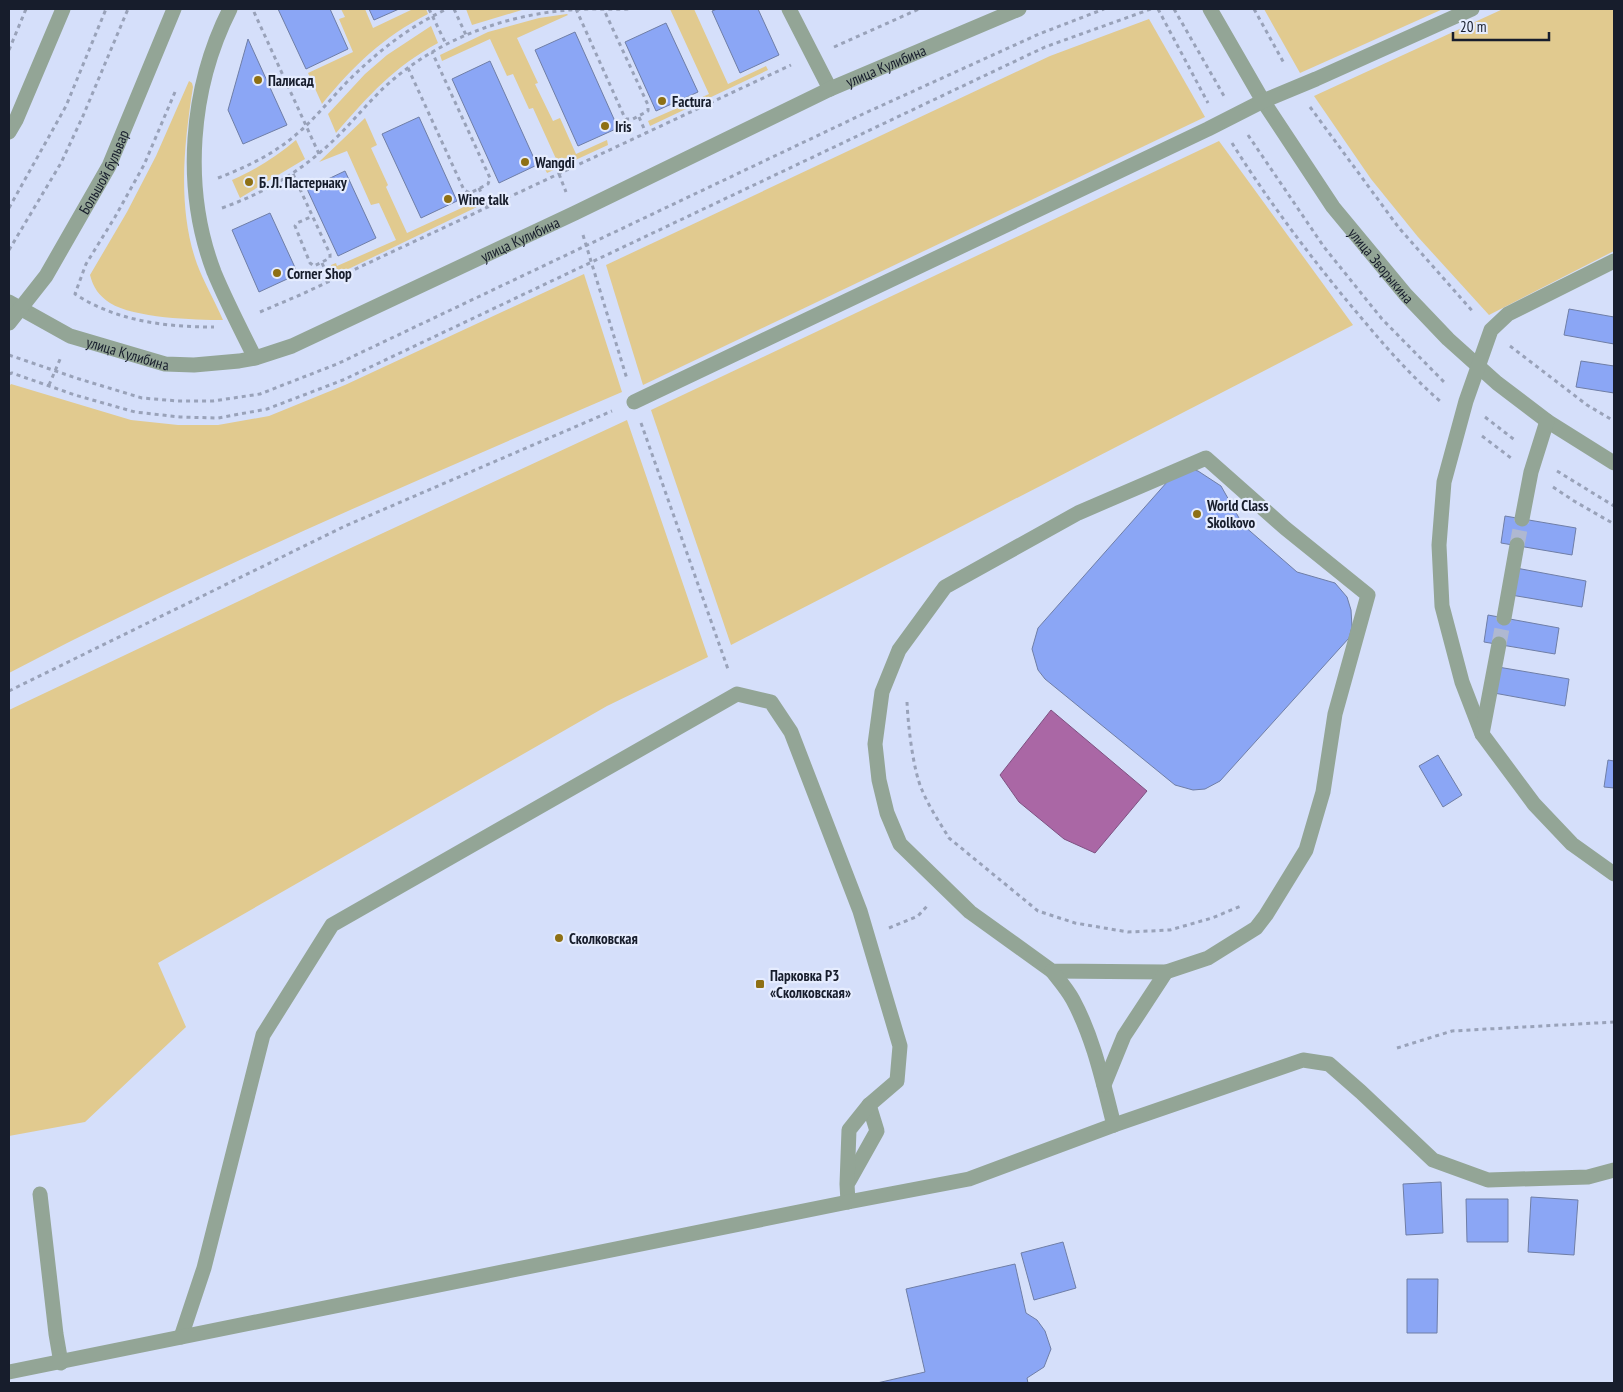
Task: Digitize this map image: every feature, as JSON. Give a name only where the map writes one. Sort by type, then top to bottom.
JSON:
[{"type":"street","points":[[9,132],[16,120],[63,9]]},
{"type":"street","name":"Большой бульвар","points":[[9,323],[15,305],[46,276],[109,166],[174,9]]},
{"type":"street","points":[[230,9],[222,24],[201,89],[195,132],[194,171],[199,215],[214,272],[255,358]]},
{"type":"street","points":[[789,9],[830,89]]},
{"type":"street","name":"улица Кулибина","points":[[15,305],[70,336],[165,364],[219,364],[255,358],[292,346],[575,213],[830,89],[1019,9]]},
{"type":"street","name":"улица Зворыкина","points":[[1210,9],[1263,101],[1333,207],[1406,295],[1478,367],[1547,421],[1614,463]]},
{"type":"street","points":[[634,402],[1263,101],[1472,9]]},
{"type":"street","points":[[1614,261],[1508,314],[1490,330],[1466,401],[1444,482],[1440,545],[1442,606],[1462,682],[1482,734],[1534,804],[1572,844],[1614,874]]},
{"type":"street","points":[[1522,519],[1531,472],[1547,421]]},
{"type":"street","points":[[1052,971],[1166,972],[1208,958],[1256,928],[1266,916],[1306,850],[1322,792],[1335,714],[1368,595],[1285,528],[1206,458],[1078,513],[946,586],[900,650],[882,692],[875,744],[879,780],[887,813],[900,844],[970,912],[1052,971],[1072,998],[1086,1028],[1114,1125]]},
{"type":"street","points":[[1504,618],[1517,545]]},
{"type":"street","points":[[1482,734],[1499,644]]},
{"type":"street","points":[[181,1337],[204,1268],[263,1035],[332,925],[737,694],[771,702],[791,732],[860,911],[900,1046],[897,1080],[869,1105],[849,1130],[848,1202]]},
{"type":"street","points":[[1104,1085],[1124,1036],[1166,972]]},
{"type":"street","points":[[9,1372],[62,1363],[181,1337],[969,1179],[1114,1125],[1303,1060],[1328,1064],[1361,1092],[1433,1160],[1488,1180],[1588,1177],[1614,1170]]},
{"type":"street","points":[[847,1184],[877,1131],[869,1105]]},
{"type":"street","points":[[40,1194],[56,1334],[62,1363]]},
{"type":"path","points":[[9,50],[26,9]]},
{"type":"path","points":[[9,208],[66,106],[106,9]]},
{"type":"path","points":[[13,254],[9,251],[61,163],[128,9]]},
{"type":"path","points":[[253,9],[319,154]]},
{"type":"path","points":[[429,9],[446,44]]},
{"type":"path","points":[[196,185],[217,179],[257,161],[290,139],[306,126],[346,83],[384,48],[432,16],[447,9]]},
{"type":"path","points":[[454,9],[466,35]]},
{"type":"path","points":[[576,9],[624,116],[629,120],[639,117],[648,111],[648,105],[604,10]]},
{"type":"path","points":[[199,215],[255,196],[293,174],[319,154],[369,102],[408,68],[446,44],[516,18],[538,13],[576,9],[629,9]]},
{"type":"path","points":[[175,92],[144,165],[86,264],[74,294],[86,301],[122,315],[160,325],[216,327],[300,295],[786,68],[919,9]]},
{"type":"path","points":[[9,374],[12,373],[75,395],[135,412],[180,417],[218,418],[267,409],[343,380],[1045,48],[1151,9]]},
{"type":"path","points":[[1158,9],[1219,123],[1252,175],[1323,271],[1388,350],[1461,419],[1531,472],[1574,501],[1614,524]]},
{"type":"path","points":[[1254,9],[1297,87],[1399,228],[1490,330],[1580,400],[1614,421]]},
{"type":"path","points":[[408,68],[464,190],[470,193],[488,184],[490,178],[432,52]]},
{"type":"path","points":[[639,117],[646,133]]},
{"type":"path","points":[[293,174],[313,216],[330,254],[330,258],[314,266],[295,230],[297,224],[313,216]]},
{"type":"path","points":[[559,174],[593,262],[634,402],[737,694]]},
{"type":"path","points":[[479,188],[487,207]]},
{"type":"path","points":[[322,263],[330,281]]},
{"type":"path","points":[[49,385],[61,357]]},
{"type":"path","points":[[9,691],[345,526],[634,402]]},
{"type":"path","points":[[908,695],[907,704],[913,754],[922,789],[941,825],[949,838],[1038,911],[1075,923],[1128,932],[1170,930],[1212,918],[1247,904]]},
{"type":"path","points":[[918,916],[933,899]]},
{"type":"path","points":[[1397,1048],[1452,1031],[1614,1022]]},
{"type":"shaded area","points":[[341,9],[365,9],[373,28],[413,9],[426,9],[428,14],[397,32],[370,53],[345,77],[322,104],[308,73],[353,52],[339,19],[345,17]]},
{"type":"shaded area","points":[[466,9],[525,9],[472,25]]},
{"type":"shaded area","points":[[670,9],[694,9],[728,84],[766,66],[768,70],[650,126],[648,121],[709,94]]},
{"type":"shaded area","points":[[1264,9],[1443,9],[1300,73]]},
{"type":"shaded area","points":[[1503,9],[1614,9],[1614,251],[1489,315],[1418,237],[1371,179],[1314,96]]},
{"type":"shaded area","points":[[567,14],[517,38],[538,83],[535,84],[553,121],[560,118],[576,154],[607,140],[608,145],[547,173],[544,167],[557,161],[533,108],[529,109],[513,74],[507,76],[490,39],[442,61],[440,55],[488,32],[539,18]]},
{"type":"shaded area","points":[[1149,19],[1205,117],[643,385],[606,265],[1050,56]]},
{"type":"shaded area","points":[[431,26],[438,43],[395,72],[360,106],[336,133],[328,114],[365,74],[387,55]]},
{"type":"shaded area","points":[[189,81],[193,87],[185,153],[184,176],[187,221],[197,264],[223,320],[165,317],[121,308],[110,303],[100,294],[90,275],[127,212],[156,156]]},
{"type":"shaded area","points":[[365,118],[377,145],[371,148],[407,233],[479,200],[481,205],[336,275],[331,265],[336,263],[337,266],[396,240],[379,203],[371,205],[347,151],[319,162]]},
{"type":"shaded area","points":[[296,140],[305,159],[240,198],[232,180],[265,163]]},
{"type":"shaded area","points":[[1219,141],[1353,325],[731,645],[651,410]]},
{"type":"shaded area","points":[[584,274],[622,392],[312,527],[160,598],[9,673],[9,387],[11,384],[131,420],[178,425],[218,425],[269,416],[345,385]]},
{"type":"shaded area","points":[[627,420],[708,657],[607,706],[158,963],[186,1027],[85,1122],[9,1136],[9,710]]},
{"type":"shaded area","points":[[1051,710],[1147,791],[1095,853],[1064,839],[1019,802],[1000,775]]},
{"type":"building","points":[[278,9],[330,9],[348,49],[306,69]]},
{"type":"building","points":[[369,9],[399,9],[374,20]]},
{"type":"building","points":[[717,9],[758,9],[779,55],[740,73],[712,11]]},
{"type":"building","points":[[666,23],[698,92],[656,111],[625,42]]},
{"type":"building","points":[[575,32],[618,128],[578,146],[535,50]]},
{"type":"building","points":[[248,39],[287,125],[243,144],[228,110]]},
{"type":"building","points":[[490,61],[537,165],[499,183],[452,79]]},
{"type":"building","points":[[419,117],[457,201],[421,218],[382,134]]},
{"type":"building","points":[[345,171],[376,238],[338,256],[307,189]]},
{"type":"building","points":[[270,213],[298,274],[259,292],[232,230]]},
{"type":"building","points":[[1569,309],[1614,317],[1614,344],[1564,335]]},
{"type":"building","points":[[1581,361],[1614,366],[1614,393],[1576,387]]},
{"type":"building","points":[[1187,468],[1198,471],[1221,486],[1243,525],[1297,572],[1335,583],[1347,597],[1351,610],[1352,627],[1349,638],[1220,781],[1205,789],[1193,790],[1175,785],[1045,679],[1038,670],[1032,649],[1038,628],[1175,473]]},
{"type":"building","points":[[1505,516],[1576,528],[1572,555],[1501,543]]},
{"type":"building","points":[[1516,568],[1586,581],[1582,607],[1511,595]]},
{"type":"building","points":[[1488,615],[1559,628],[1555,654],[1484,642]]},
{"type":"building","points":[[1498,667],[1569,679],[1565,706],[1494,693]]},
{"type":"building","points":[[1438,755],[1462,795],[1443,807],[1419,766]]},
{"type":"building","points":[[1608,760],[1614,761],[1614,788],[1604,787]]},
{"type":"building","points":[[1441,1182],[1443,1233],[1406,1235],[1403,1184]]},
{"type":"building","points":[[1531,1197],[1578,1200],[1574,1255],[1528,1252]]},
{"type":"building","points":[[1466,1199],[1508,1199],[1508,1242],[1467,1242]]},
{"type":"building","points":[[1063,1242],[1076,1288],[1034,1300],[1021,1253]]},
{"type":"building","points":[[1015,1264],[1026,1313],[1037,1320],[1045,1331],[1051,1349],[1044,1367],[1027,1378],[1028,1383],[877,1383],[925,1372],[906,1289]]},
{"type":"building","points":[[1407,1279],[1438,1279],[1437,1333],[1407,1333]]},
{"type":"tunnel","points":[[1517,545],[1522,519]]},
{"type":"tunnel","points":[[1499,644],[1504,618]]},
{"type":"place","name":"Палисад","points":[[258,80]]},
{"type":"place","name":"Factura","points":[[662,101]]},
{"type":"place","name":"Iris","points":[[605,126]]},
{"type":"place","name":"Wangdi","points":[[525,162]]},
{"type":"place","name":"Б. Л. Пастернаку","points":[[249,182]]},
{"type":"place","name":"Wine talk","points":[[448,199]]},
{"type":"place","name":"Corner Shop","points":[[277,273]]},
{"type":"place","name":"World Class Skolkovo","points":[[1197,514]]},
{"type":"place","name":"Сколковская","points":[[559,938]]},
{"type":"place","name":"Парковка P3 «Сколковская»","points":[[760,984]]}]
